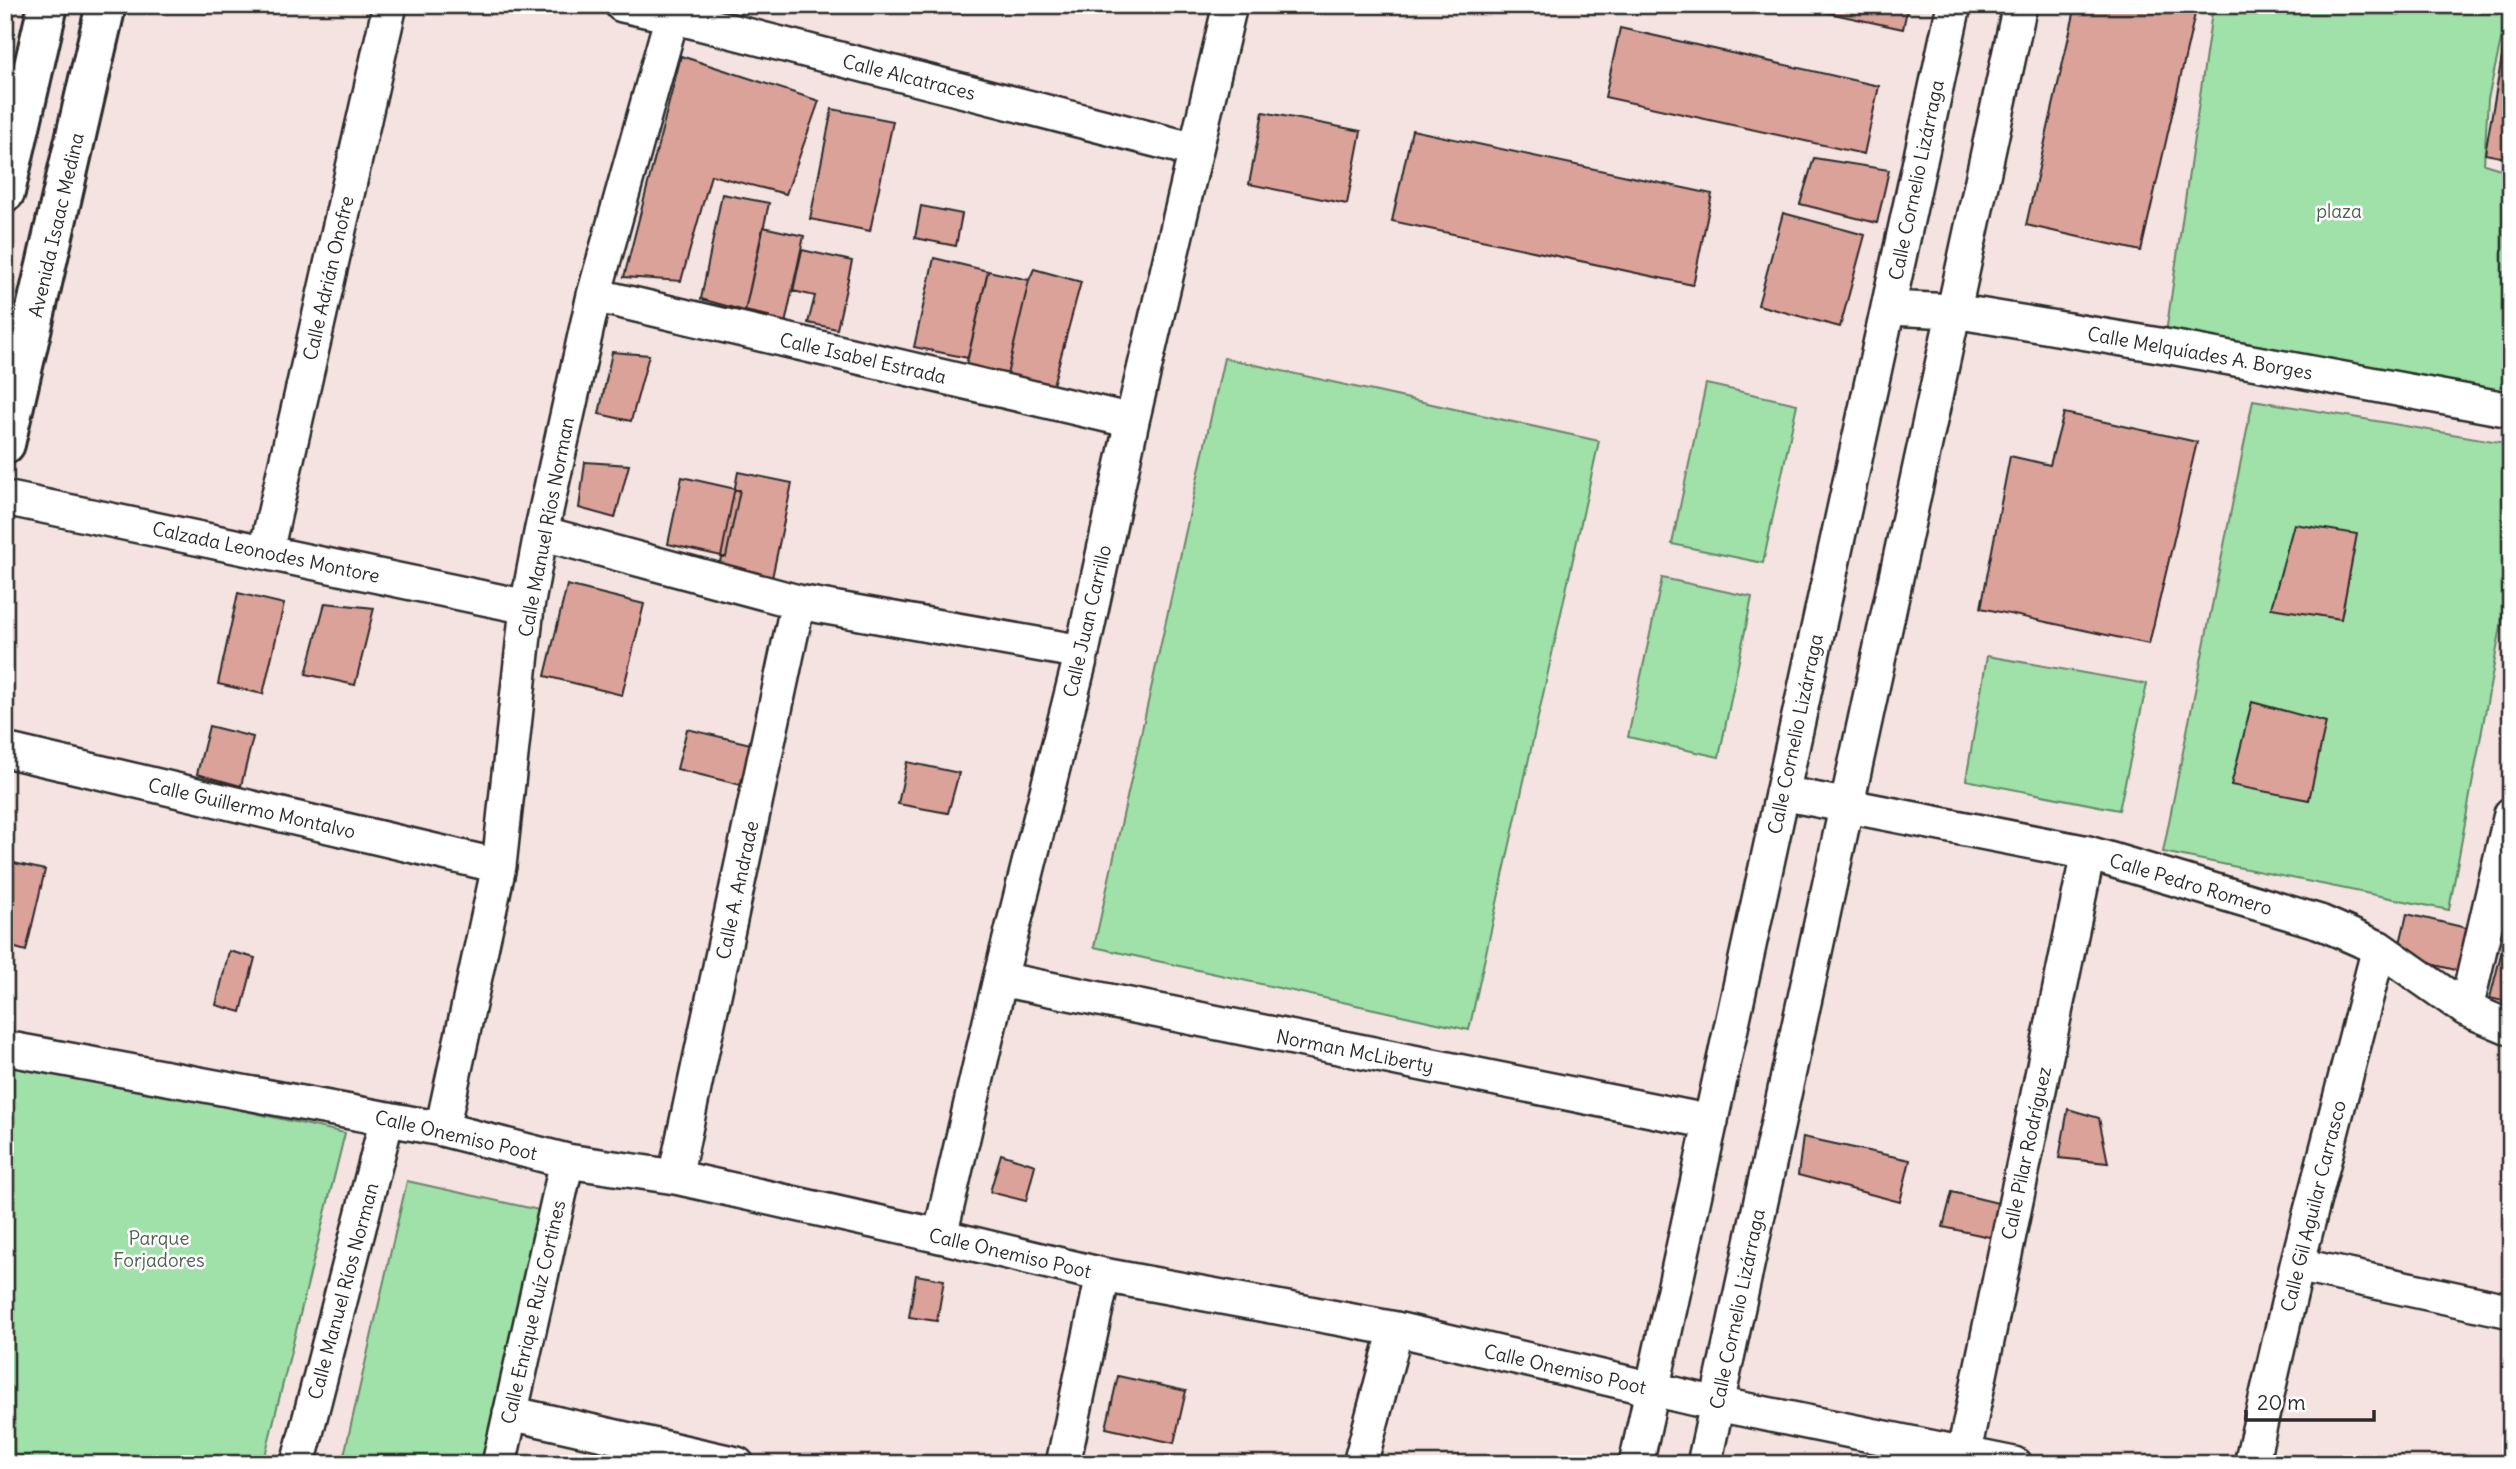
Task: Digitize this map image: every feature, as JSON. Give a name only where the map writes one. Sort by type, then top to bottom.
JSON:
[{"type":"main road","points":[[5,192],[48,5]]},
{"type":"main road","name":"Avenida Isaac Medina","points":[[5,444],[106,5]]},
{"type":"street","name":"Calle Adrián Onofre","points":[[266,551],[390,5]]},
{"type":"street","name":"Calle Alcatraces","points":[[622,5],[1195,150]]},
{"type":"street","name":"Calle Juan Carrillo","points":[[940,1236],[1000,979],[1082,652],[1132,421],[1230,5]]},
{"type":"street","name":"Calle Cornelio Lizárraga","points":[[1636,1464],[1954,5]]},
{"type":"street","name":"Calle Cornelio Lizárraga","points":[[1704,1464],[2020,5]]},
{"type":"street","name":"Calle Manuel Ríos Norman","points":[[442,1129],[499,866],[527,607],[541,533],[594,295],[672,16]]},
{"type":"street","name":"Calle Isabel Estrada","points":[[594,295],[1132,421]]},
{"type":"street","name":"Calle Melquíades A. Borges","points":[[1888,307],[1954,311],[2165,346],[2511,410]]},
{"type":"street","name":"Calzada Leonodes Montore","points":[[5,498],[527,607]]},
{"type":"street","points":[[541,533],[798,602],[1082,652]]},
{"type":"street","name":"Calle A. Andrade","points":[[675,1177],[798,602]]},
{"type":"street","name":"Calle Guillermo Montalvo","points":[[5,750],[499,866]]},
{"type":"street","name":"Calle Pedro Romero","points":[[1782,793],[2088,853],[2320,922],[2379,948],[2466,1009],[2511,1028]]},
{"type":"street","points":[[2466,1009],[2511,814]]},
{"type":"street","name":"Calle Pilar Rodríguez","points":[[1964,1452],[2088,853]]},
{"type":"street","name":"Calle Gil Aguilar Carrasco","points":[[2251,1464],[2297,1265],[2379,948]]},
{"type":"street","name":"Norman McLiberty","points":[[1000,979],[1711,1122]]},
{"type":"street","name":"Calle Onemiso Poot","points":[[5,1048],[442,1129],[567,1161],[675,1177],[1103,1275],[1396,1329],[1717,1404],[2014,1464]]},
{"type":"street","name":"Calle Manuel Ríos Norman","points":[[298,1464],[387,1119]]},
{"type":"street","name":"Calle Enrique Ruíz Cortines","points":[[499,1464],[567,1161]]},
{"type":"street","points":[[2297,1265],[2511,1311]]},
{"type":"street","points":[[1063,1464],[1103,1275]]},
{"type":"street","points":[[1360,1464],[1396,1329]]},
{"type":"street","points":[[510,1413],[737,1464]]},
{"type":"green space","name":"plaza","points":[[2213,5],[2509,5],[2488,99],[2484,164],[2511,172],[2511,392],[2165,340]]},
{"type":"green space","points":[[1224,358],[1599,441],[1469,1030],[1094,947]]},
{"type":"green space","points":[[1706,384],[1797,404],[1763,563],[1672,544]]},
{"type":"green space","points":[[2253,400],[2511,444],[2511,572],[2449,910],[2163,852]]},
{"type":"green space","points":[[1662,578],[1752,597],[1719,757],[1628,737]]},
{"type":"green space","points":[[1987,656],[2147,684],[2119,810],[1966,780]]},
{"type":"green space","name":"Parque Forjadores","points":[[5,1058],[345,1133],[263,1464],[5,1464]]},
{"type":"green space","points":[[407,1181],[548,1212],[485,1464],[342,1464]]},
{"type":"building","points":[[1792,5],[1908,5],[1903,29]]},
{"type":"building","points":[[2076,5],[2197,5],[2141,251],[2026,225]]},
{"type":"building","points":[[2511,5],[2511,159],[2485,154]]},
{"type":"building","points":[[1620,28],[1879,86],[1864,154],[1605,97]]},
{"type":"building","points":[[681,56],[819,101],[786,194],[711,175],[681,281],[624,277]]},
{"type":"building","points":[[832,109],[893,121],[870,231],[810,219]]},
{"type":"building","points":[[1263,112],[1361,131],[1347,204],[1249,184]]},
{"type":"building","points":[[1412,130],[1712,194],[1693,285],[1392,221]]},
{"type":"building","points":[[1814,158],[1889,170],[1877,223],[1800,204]]},
{"type":"building","points":[[722,194],[769,203],[745,311],[701,299]]},
{"type":"building","points":[[921,206],[962,214],[956,246],[915,238]]},
{"type":"building","points":[[1783,213],[1865,235],[1840,327],[1758,305]]},
{"type":"building","points":[[763,227],[804,236],[785,324],[770,326],[769,316],[745,311]]},
{"type":"building","points":[[802,250],[852,261],[837,329],[808,323],[815,296],[793,291]]},
{"type":"building","points":[[934,258],[988,271],[968,358],[914,347]]},
{"type":"building","points":[[1034,269],[1081,282],[1053,385],[1007,375],[1029,280]]},
{"type":"building","points":[[988,271],[1029,280],[1007,375],[966,365]]},
{"type":"building","points":[[612,352],[649,355],[631,421],[599,414]]},
{"type":"building","points":[[2064,413],[2197,442],[2149,644],[1981,608],[2010,456],[2050,465]]},
{"type":"building","points":[[585,462],[629,465],[615,518],[579,508]]},
{"type":"building","points":[[738,472],[792,483],[772,578],[719,567]]},
{"type":"building","points":[[682,477],[740,490],[726,557],[668,544]]},
{"type":"building","points":[[2294,524],[2357,534],[2341,619],[2271,608]]},
{"type":"building","points":[[567,585],[644,604],[622,695],[545,676]]},
{"type":"building","points":[[238,593],[284,604],[263,694],[218,684]]},
{"type":"building","points":[[325,603],[374,608],[355,685],[306,674]]},
{"type":"building","points":[[2252,702],[2326,722],[2309,800],[2231,785]]},
{"type":"building","points":[[209,726],[253,737],[241,786],[197,774]]},
{"type":"building","points":[[687,729],[759,746],[749,787],[677,769]]},
{"type":"building","points":[[907,762],[959,773],[948,813],[898,804]]},
{"type":"building","points":[[5,861],[45,870],[26,951],[5,945]]},
{"type":"building","points":[[2407,914],[2475,930],[2464,972],[2397,956]]},
{"type":"building","points":[[2511,914],[2511,1003],[2490,998]]},
{"type":"building","points":[[229,951],[255,958],[241,1012],[216,1005]]},
{"type":"building","points":[[2068,1109],[2099,1118],[2108,1163],[2059,1158]]},
{"type":"building","points":[[1803,1137],[1910,1160],[1900,1202],[1798,1175]]},
{"type":"building","points":[[1001,1154],[1035,1165],[1026,1201],[990,1192]]},
{"type":"building","points":[[1952,1192],[2002,1204],[1994,1238],[1943,1227]]},
{"type":"building","points":[[916,1275],[944,1280],[937,1321],[909,1317]]},
{"type":"building","points":[[1118,1376],[1186,1391],[1174,1443],[1106,1428]]}]
